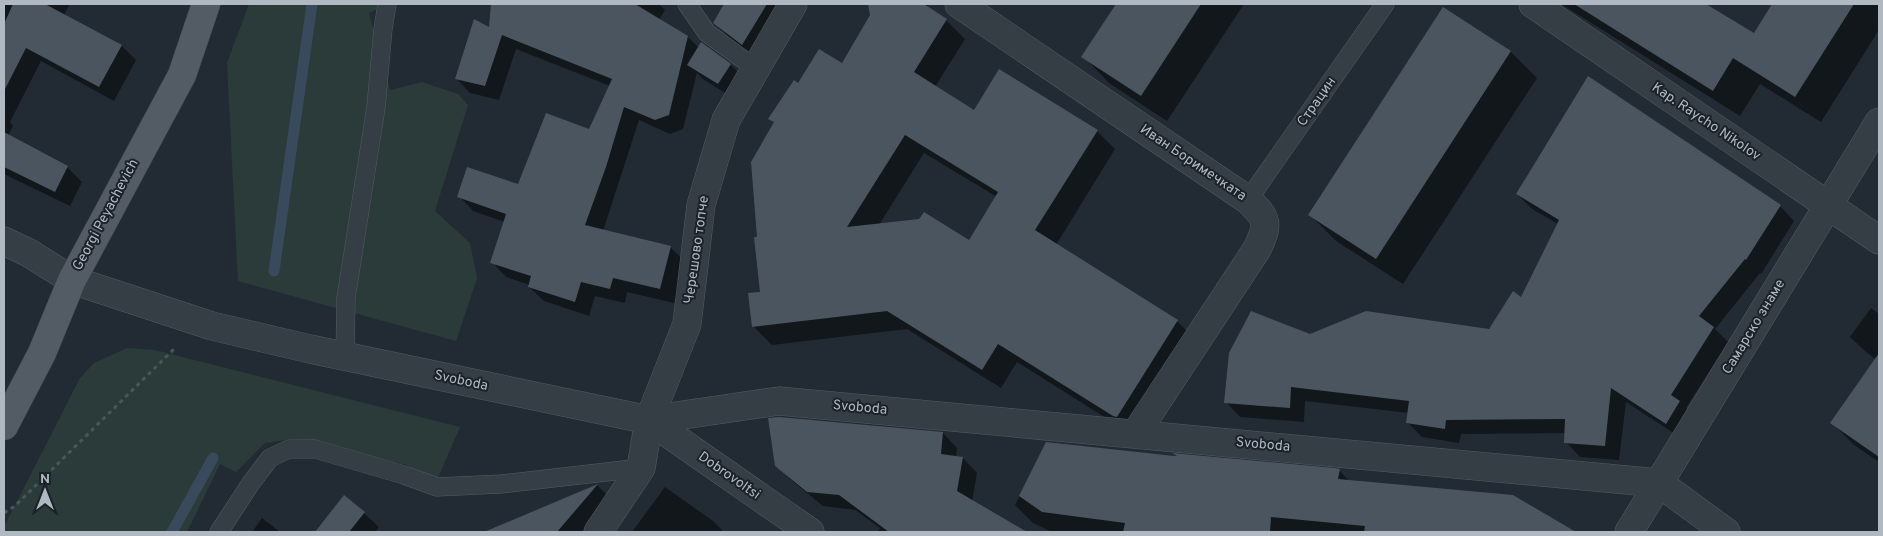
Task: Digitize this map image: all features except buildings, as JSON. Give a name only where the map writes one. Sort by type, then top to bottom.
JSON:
[{"type":"main road","name":"Georgi Peyachevich","points":[[4,426],[42,353],[72,280],[182,75],[206,4]]},
{"type":"street","name":"Черешово топче","points":[[641,468],[648,420],[687,324],[701,205],[726,120],[793,4]]},
{"type":"street","name":"Иван Боримечката","points":[[959,4],[1248,200],[1262,214],[1265,231],[1257,248],[1136,433]]},
{"type":"street","name":"Kap. Raycho Nikolov","points":[[1533,4],[1879,240]]},
{"type":"street","name":"Самарско знаме","points":[[1629,532],[1879,122]]},
{"type":"street","name":"Svoboda","points":[[4,241],[29,253],[72,280],[207,324],[310,349],[648,420],[779,400],[1659,483]]},
{"type":"street","name":"Dobrovoltsi","points":[[648,420],[810,532]]},
{"type":"street","points":[[598,532],[641,468]]},
{"type":"street","points":[[1659,483],[1726,532]]},
{"type":"lane","points":[[345,356],[346,298],[376,107],[383,28],[388,4]]},
{"type":"lane","points":[[687,4],[706,33],[755,68]]},
{"type":"lane","name":"Страцин","points":[[1248,200],[1385,4]]},
{"type":"lane","points":[[219,532],[270,458],[289,449],[315,449],[404,475],[437,487],[501,484],[641,468]]},
{"type":"path","points":[[4,513],[15,506],[207,324]]},
{"type":"shaded area","points":[[249,4],[389,4],[369,13],[390,90],[422,82],[458,94],[468,105],[435,211],[470,243],[477,278],[456,341],[238,281],[227,63]]},
{"type":"shaded area","points":[[127,348],[155,350],[460,427],[438,478],[406,465],[318,443],[293,439],[265,443],[236,472],[220,464],[187,532],[4,532],[4,527],[80,378],[94,363]]},
{"type":"waterway","points":[[274,271],[312,4]]},
{"type":"waterway","points":[[172,532],[213,458]]}]
